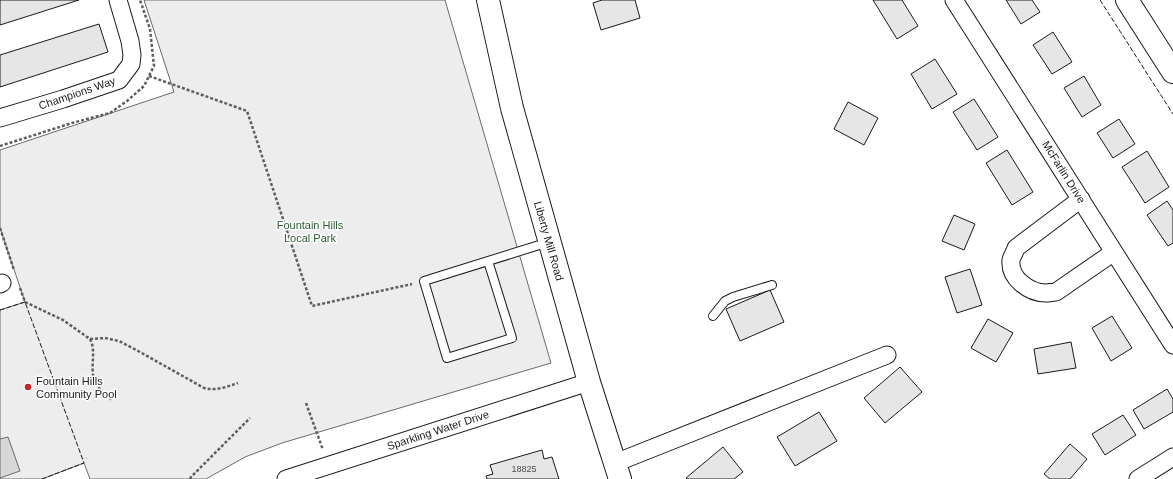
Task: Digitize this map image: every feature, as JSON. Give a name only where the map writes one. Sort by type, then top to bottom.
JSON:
[{"type":"street","name":"Champions Way","points":[[0,118],[119,80],[131,64],[132,55],[130,41],[118,0]]},
{"type":"street","name":"Liberty Mill Road","points":[[488,0],[512,108],[589,382],[617,471]]},
{"type":"street","name":"McFarlin Drive","points":[[954,0],[1173,345]]},
{"type":"street","points":[[1127,0],[1173,72]]},
{"type":"street","points":[[1081,199],[1016,248],[1011,259],[1012,270],[1017,280],[1030,290],[1046,294],[1056,292],[1114,252]]},
{"type":"street","points":[[617,471],[887,355]]},
{"type":"street","name":"Sparkling Water Drive","points":[[286,479],[589,382]]},
{"type":"street","points":[[1138,479],[1173,457]]},
{"type":"lane","points":[[488,261],[512,338],[447,358],[424,281],[550,241]]},
{"type":"lane","points":[[713,316],[725,301],[772,284]]},
{"type":"path","points":[[149,76],[247,111],[312,306],[424,281]]},
{"type":"path","points":[[0,228],[9,280],[25,302],[63,320],[90,339],[93,348],[94,380],[101,390],[112,400]]},
{"type":"path","points":[[90,339],[105,338],[119,341],[204,388],[212,390],[238,383]]},
{"type":"path","points":[[306,404],[329,465]]},
{"type":"path","points":[[190,479],[250,418]]},
{"type":"green space","name":"Fountain Hills Local Park","points":[[144,0],[445,0],[551,363],[282,443],[245,457],[206,479],[90,479],[84,463],[42,479],[0,479],[0,310],[25,302],[0,228],[0,150],[174,92]]},
{"type":"shaded area","points":[[8,437],[20,471],[0,478],[0,439]]},
{"type":"building","points":[[0,0],[79,0],[0,25]]},
{"type":"building","points":[[602,0],[635,0],[640,18],[601,30],[593,3]]},
{"type":"building","points":[[873,0],[902,0],[918,26],[897,39]]},
{"type":"building","points":[[1006,0],[1032,0],[1040,12],[1021,24]]},
{"type":"building","points":[[99,24],[108,52],[0,87],[0,55]]},
{"type":"building","points":[[1053,32],[1072,62],[1052,74],[1033,45]]},
{"type":"building","points":[[935,59],[957,94],[932,109],[911,74]]},
{"type":"building","points":[[1084,76],[1101,105],[1082,117],[1064,88]]},
{"type":"building","points":[[974,99],[998,137],[977,150],[953,112]]},
{"type":"building","points":[[848,102],[878,118],[864,145],[834,129]]},
{"type":"building","points":[[1119,119],[1135,144],[1113,158],[1097,133]]},
{"type":"building","points":[[1007,150],[1033,192],[1012,205],[986,163]]},
{"type":"building","points":[[1147,151],[1169,187],[1145,203],[1122,167]]},
{"type":"building","points":[[1167,201],[1173,210],[1173,243],[1168,246],[1147,215]]},
{"type":"building","points":[[954,215],[975,224],[964,250],[942,241]]},
{"type":"building","points":[[970,269],[982,305],[957,313],[945,277]]},
{"type":"building","points":[[770,290],[784,322],[740,341],[726,309]]},
{"type":"building","points":[[1112,316],[1132,348],[1111,361],[1092,328]]},
{"type":"building","points":[[988,319],[1013,333],[996,362],[971,348]]},
{"type":"building","points":[[1071,342],[1076,368],[1038,374],[1034,349]]},
{"type":"building","points":[[900,367],[922,392],[885,423],[864,398]]},
{"type":"building","points":[[1167,389],[1173,399],[1173,412],[1144,429],[1133,410]]},
{"type":"building","points":[[819,412],[837,441],[795,466],[777,437]]},
{"type":"building","points":[[1123,415],[1136,435],[1105,455],[1092,434]]},
{"type":"building","points":[[1070,444],[1087,459],[1070,479],[1050,479],[1044,474]]},
{"type":"building","points":[[723,447],[743,472],[734,479],[686,478]]},
{"type":"building","points":[[542,450],[544,459],[552,457],[559,479],[487,479],[486,476],[493,474],[490,465]]},
{"type":"fence","points":[[1100,0],[1173,114]]},
{"type":"fence","points":[[0,310],[25,302],[84,463],[42,479]]},
{"type":"place","name":"Fountain Hills Community Pool","points":[[28,387]]}]
